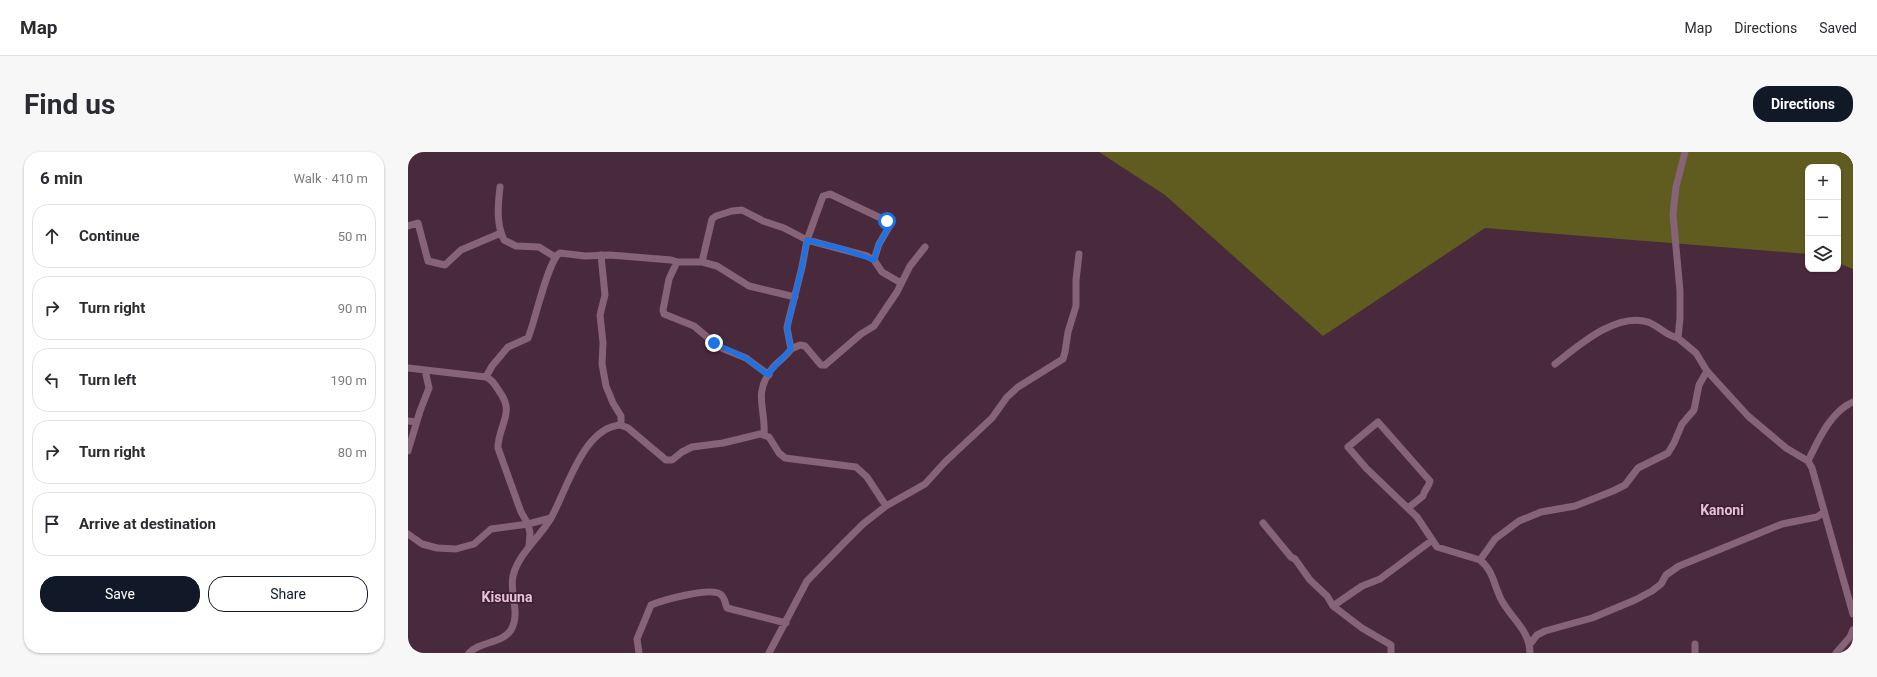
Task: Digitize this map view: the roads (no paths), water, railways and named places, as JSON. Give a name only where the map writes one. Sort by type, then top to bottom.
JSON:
[{"type":"street","points":[[1678,338],[1680,291],[1673,214],[1676,187],[1684,152]]},
{"type":"street","points":[[500,187],[498,202],[501,233],[504,240],[516,246],[539,247],[555,257]]},
{"type":"street","points":[[791,349],[787,328],[807,240],[823,196],[830,194],[887,221],[889,227],[879,244],[874,260]]},
{"type":"street","points":[[702,262],[712,219],[716,216],[732,211],[742,210],[763,221],[784,228],[807,240],[843,249],[874,260],[882,272],[901,283]]},
{"type":"street","points":[[408,226],[418,223],[428,260],[445,264],[461,250],[501,233]]},
{"type":"street","points":[[764,435],[765,421],[760,397],[762,385],[772,369],[791,349],[800,345],[805,346],[820,365],[825,365],[861,334],[874,326],[910,266],[925,247]]},
{"type":"street","points":[[486,377],[492,366],[508,347],[528,338],[538,312],[543,288],[555,257],[560,253],[584,256],[628,256],[671,260],[676,262],[702,262],[717,266],[749,286],[795,298]]},
{"type":"street","points":[[769,653],[786,624],[807,581],[863,524],[886,506],[925,484],[945,462],[992,418],[1007,397],[1018,387],[1063,359],[1068,332],[1076,306],[1076,280],[1079,254]]},
{"type":"street","points":[[601,255],[605,295],[600,316],[603,343],[602,364],[606,386],[613,403],[621,416],[621,425]]},
{"type":"street","points":[[676,262],[670,279],[663,310],[664,314],[694,326],[719,347],[746,358],[768,375]]},
{"type":"street","points":[[1555,364],[1586,340],[1609,327],[1631,320],[1649,323],[1669,335],[1678,338],[1696,353],[1707,371],[1762,428],[1786,448],[1808,462],[1812,468],[1853,613]]},
{"type":"street","points":[[408,368],[486,377],[492,380],[507,404],[506,415],[498,440],[498,448],[521,512],[528,524],[530,533],[529,546]]},
{"type":"street","points":[[408,451],[416,422],[429,388],[425,370]]},
{"type":"street","points":[[1480,560],[1495,539],[1519,521],[1541,512],[1575,506],[1626,485],[1638,468],[1668,452],[1674,443],[1682,424],[1694,410],[1699,385],[1707,371]]},
{"type":"street","points":[[1808,462],[1819,438],[1843,408],[1853,402]]},
{"type":"street","points":[[408,421],[416,422]]},
{"type":"street","points":[[1408,508],[1423,496],[1424,490],[1430,484],[1430,481],[1378,422],[1348,447],[1366,468],[1417,517],[1431,541],[1441,549],[1480,560],[1490,570],[1502,601],[1523,629],[1530,644],[1530,653]]},
{"type":"street","points":[[469,653],[501,638],[510,631],[514,619],[515,606],[513,576],[529,546],[551,518],[580,457],[600,434],[616,425],[621,425],[634,433],[666,460],[672,460],[682,452],[692,447],[723,443],[760,434],[764,435],[768,437],[779,453],[785,458],[856,467],[867,476],[886,506]]},
{"type":"street","points":[[1530,644],[1536,635],[1545,631],[1592,618],[1635,600],[1652,591],[1661,584],[1666,575],[1679,566],[1782,524],[1817,517],[1824,512]]},
{"type":"street","points":[[1817,517],[1827,522]]},
{"type":"street","points":[[408,534],[422,544],[437,548],[456,549],[474,544],[491,529],[528,524],[551,518]]},
{"type":"street","points":[[1263,524],[1295,559],[1310,580],[1327,596],[1333,606],[1362,628],[1391,645],[1391,653]]},
{"type":"street","points":[[1333,606],[1362,586],[1380,579],[1431,541]]},
{"type":"street","points":[[639,653],[637,639],[651,605],[699,592],[712,591],[725,598],[727,608],[786,624]]},
{"type":"street","points":[[1836,653],[1850,637],[1853,630]]},
{"type":"street","points":[[1695,644],[1695,653]]},
{"type":"district","name":"Kanoni","points":[[1722,510]]},
{"type":"district","name":"Kisuuna","points":[[507,597]]}]
